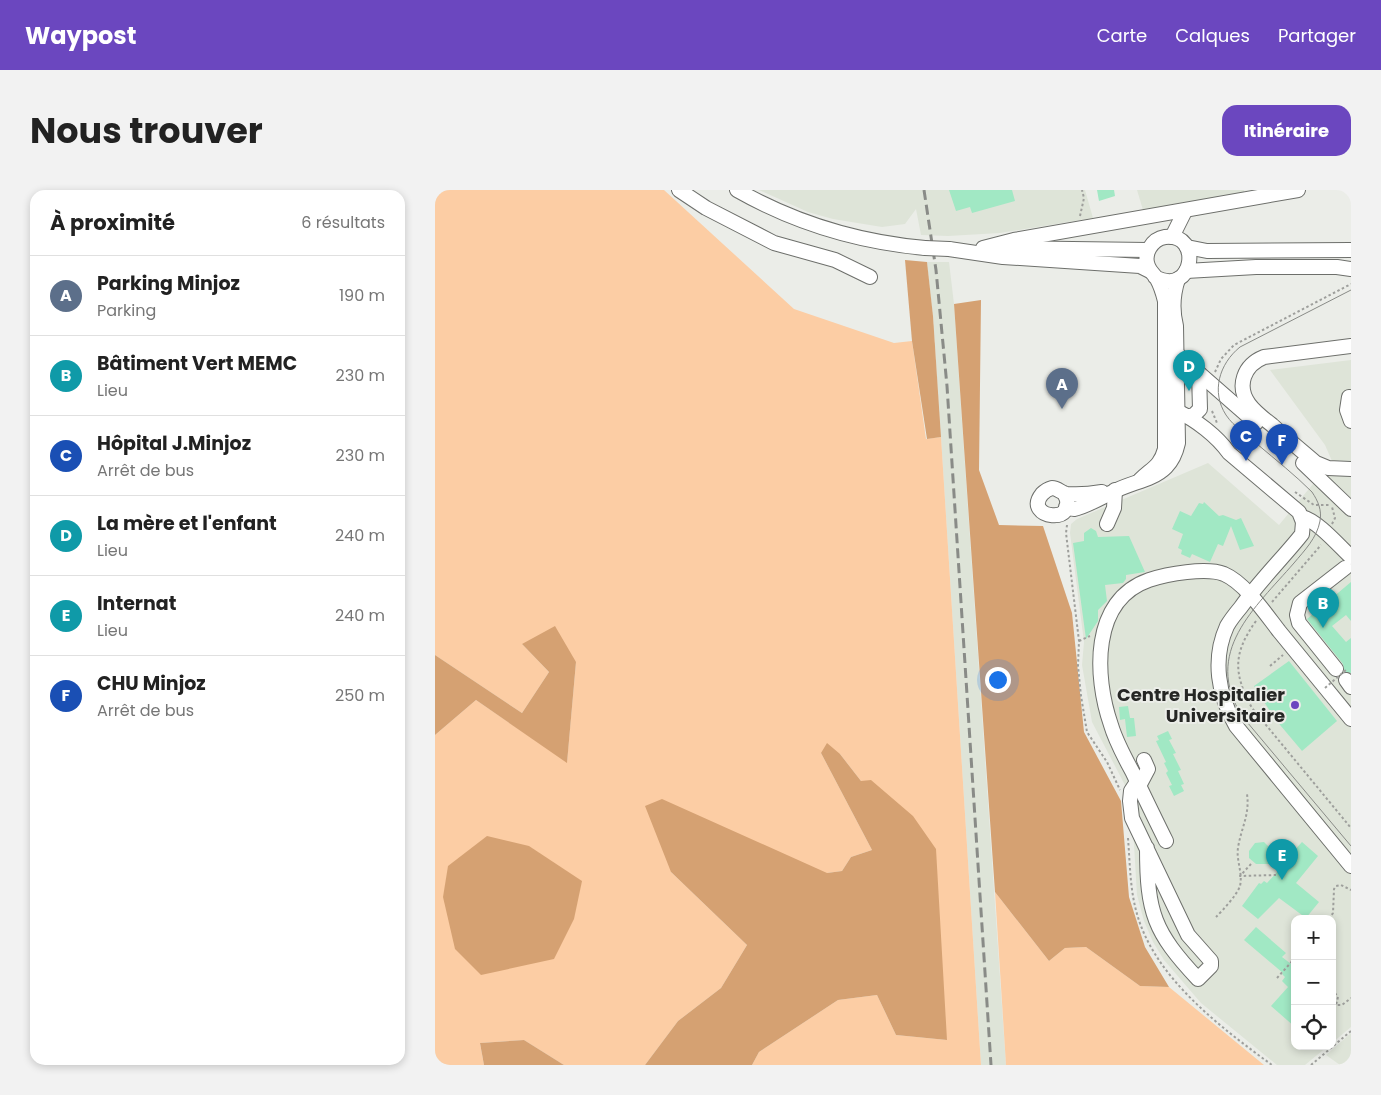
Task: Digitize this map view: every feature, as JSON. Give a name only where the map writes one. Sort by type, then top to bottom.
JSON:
[{"type":"street","points":[[679,190],[707,208],[774,243],[835,260],[870,277]]},
{"type":"street","points":[[737,190],[786,215],[839,233],[881,242],[1003,258],[1139,266],[1167,281],[1182,275],[1255,267],[1337,267],[1351,269]]},
{"type":"street","points":[[983,248],[1014,240],[1298,190]]},
{"type":"street","points":[[1172,237],[1185,210]]},
{"type":"street","points":[[1140,480],[1157,467],[1163,459],[1165,449],[1165,301],[1147,264],[1146,257],[1152,244],[1158,239],[1172,237],[1178,239],[1187,247],[1207,251],[1351,250]]},
{"type":"street","points":[[1065,500],[1073,509],[1107,496],[1115,490],[1158,474],[1172,460],[1176,452],[1183,421],[1174,316],[1174,289],[1190,260],[1187,247]]},
{"type":"street","points":[[949,250],[983,248],[1148,250]]},
{"type":"street","points":[[1166,327],[1177,354],[1212,385],[1316,463],[1328,468],[1351,469]]},
{"type":"street","points":[[1351,346],[1264,357],[1252,364],[1245,372],[1242,387],[1258,419],[1351,509]]},
{"type":"street","points":[[1183,421],[1194,415],[1200,408],[1199,373]]},
{"type":"street","points":[[1349,398],[1347,410],[1351,421]]},
{"type":"street","points":[[1166,400],[1183,421],[1220,450],[1229,453],[1292,505],[1302,517],[1307,518],[1318,527],[1348,562],[1300,604],[1297,615],[1299,623],[1345,676]]},
{"type":"street","points":[[1328,468],[1333,479],[1351,496]]},
{"type":"street","points":[[1107,524],[1114,508],[1115,490]]},
{"type":"street","points":[[1302,517],[1302,534],[1298,540],[1249,595],[1228,624],[1221,645],[1219,676],[1225,705],[1236,726],[1351,866]]},
{"type":"street","points":[[1167,841],[1111,726],[1104,701],[1101,650],[1106,622],[1113,606],[1137,584],[1187,572],[1223,574],[1235,581],[1292,646],[1351,719]]},
{"type":"street","points":[[1144,760],[1148,769],[1139,785],[1131,791],[1132,818],[1147,848],[1188,935],[1211,961],[1211,966],[1198,979],[1175,954],[1161,933],[1153,916],[1147,882],[1147,848]]},
{"type":"path","points":[[1081,222],[1079,214],[1084,198],[1082,190]]},
{"type":"path","points":[[1212,385],[1221,359],[1234,346],[1351,284]]},
{"type":"path","points":[[1211,408],[1213,416],[1220,427]]},
{"type":"path","points":[[1233,439],[1254,458]]},
{"type":"path","points":[[1292,490],[1314,505],[1331,506],[1335,518],[1331,525]]},
{"type":"path","points":[[1271,603],[1323,542]]},
{"type":"path","points":[[1258,619],[1245,638],[1239,654],[1239,679],[1243,692],[1252,708],[1351,828]]},
{"type":"path","points":[[1270,666],[1292,646]]},
{"type":"path","points":[[1325,688],[1345,676]]},
{"type":"path","points":[[1216,917],[1239,888],[1238,849],[1247,817],[1247,794]]},
{"type":"path","points":[[1240,876],[1251,864]]},
{"type":"path","points":[[1240,876],[1276,875]]},
{"type":"path","points":[[1332,915],[1337,886],[1341,885],[1351,890]]},
{"type":"path","points":[[1277,978],[1291,962]]},
{"type":"path","points":[[1336,994],[1338,997],[1337,1005],[1342,1005],[1351,998]]},
{"type":"path","points":[[1311,1065],[1351,1031]]},
{"type":"shaded area","points":[[435,190],[664,190],[794,309],[894,343],[912,341],[926,439],[941,437],[981,1065],[752,1065],[759,1052],[838,1000],[877,995],[896,1035],[947,1040],[861,781],[840,754],[821,753],[872,850],[851,857],[842,871],[827,873],[671,872],[747,945],[721,988],[678,1021],[645,1065],[564,1065],[524,1040],[480,1043],[484,1065],[435,1065],[435,735],[476,700],[567,762],[576,662],[522,644],[549,672],[522,713],[435,655]]},
{"type":"shaded area","points":[[759,190],[1085,190],[1093,218],[1000,233],[948,236],[921,235],[916,209],[905,224],[882,227],[833,219],[808,212]]},
{"type":"shaded area","points":[[1137,190],[1244,190],[1244,192],[1143,210]]},
{"type":"shaded area","points":[[905,260],[927,262],[933,316],[941,437],[927,439],[912,341]]},
{"type":"shaded area","points":[[927,262],[949,262],[954,304],[1006,1065],[981,1065],[933,316]]},
{"type":"shaded area","points":[[981,300],[979,470],[999,525],[1043,526],[1072,613],[1084,732],[1121,801],[1129,897],[1145,947],[1169,987],[1140,986],[1086,947],[1065,948],[1049,961],[995,892],[954,304]]},
{"type":"shaded area","points":[[1351,360],[1351,1027],[1336,1040],[1336,915],[1291,915],[1291,1050],[1323,1050],[1305,1065],[1277,1065],[1201,1003],[1164,960],[1153,942],[1144,921],[1137,895],[1134,844],[1127,789],[1092,722],[1082,665],[1084,642],[1070,533],[1071,524],[1077,519],[1208,463],[1279,525],[1332,461],[1325,445],[1270,370]]},
{"type":"shaded area","points":[[555,626],[576,662],[567,763],[476,700],[435,735],[435,655],[522,713],[549,672],[522,644]]},
{"type":"shaded area","points":[[827,743],[840,754],[861,781],[871,780],[913,816],[936,849],[947,1040],[896,1035],[877,995],[838,1000],[759,1052],[752,1065],[645,1065],[678,1021],[721,988],[747,945],[671,872],[645,806],[662,799],[827,873],[842,871],[851,857],[872,850],[821,753]]},
{"type":"shaded area","points":[[487,836],[529,846],[582,881],[574,919],[554,959],[481,975],[455,949],[443,897],[448,866]]},
{"type":"shaded area","points":[[995,892],[1049,961],[1065,948],[1086,947],[1140,986],[1169,987],[1264,1065],[1006,1065]]},
{"type":"shaded area","points":[[1351,1033],[1351,1065],[1340,1065],[1326,1055],[1332,1050],[1336,1050],[1336,1046]]},
{"type":"shaded area","points":[[524,1040],[564,1065],[484,1065],[480,1043]]},
{"type":"building","points":[[949,190],[1012,190],[1015,201],[972,213],[970,207],[956,211]]},
{"type":"building","points":[[1097,190],[1114,190],[1115,196],[1099,201]]},
{"type":"building","points":[[1204,502],[1219,516],[1223,515],[1236,520],[1241,518],[1254,546],[1240,550],[1231,526],[1223,546],[1218,544],[1210,562],[1192,554],[1190,558],[1181,554],[1182,550],[1178,548],[1183,534],[1172,529],[1180,511],[1191,516],[1199,503],[1203,504]]},
{"type":"building","points":[[1091,528],[1096,531],[1098,537],[1129,536],[1145,572],[1126,575],[1123,583],[1105,585],[1107,601],[1098,610],[1098,621],[1086,639],[1073,543],[1084,541],[1084,533]]},
{"type":"building","points":[[1351,582],[1351,621],[1346,615],[1332,626],[1346,642],[1351,638],[1351,673],[1344,672],[1343,664],[1307,619]]},
{"type":"building","name":"Centre Hospitalier Universitaire","points":[[1289,661],[1337,721],[1302,751],[1275,719],[1254,686]]},
{"type":"building","points":[[1128,706],[1130,718],[1134,718],[1136,736],[1127,737],[1125,719],[1120,720],[1119,707]]},
{"type":"building","points":[[1168,731],[1172,739],[1169,740],[1176,753],[1173,754],[1181,770],[1178,771],[1184,784],[1181,785],[1184,791],[1174,796],[1169,786],[1172,785],[1166,773],[1168,771],[1164,763],[1166,762],[1156,741],[1159,740],[1157,736]]},
{"type":"building","points":[[1264,842],[1271,849],[1271,864],[1256,864],[1249,858],[1249,851],[1255,843]]},
{"type":"building","points":[[1302,842],[1318,856],[1296,883],[1319,902],[1308,915],[1302,915],[1279,898],[1258,919],[1242,906],[1259,883],[1261,884],[1264,881],[1267,883],[1278,871],[1276,870]]},
{"type":"building","points":[[1256,927],[1286,953],[1282,957],[1291,964],[1291,1024],[1271,1006],[1288,987],[1282,981],[1285,977],[1283,973],[1244,940]]},
{"type":"tram line","points":[[1351,290],[1240,347],[1222,370],[1218,388],[1221,406],[1229,419],[1312,492],[1320,509],[1320,521],[1310,544],[1250,614],[1238,632],[1231,651],[1228,671],[1231,693],[1242,716],[1351,846]]},
{"type":"railway","points":[[924,190],[936,270],[947,386],[991,1065]]},
{"type":"place","name":"La mère et l'enfant","points":[[1189,391]]},
{"type":"place","name":"Parking Minjoz","points":[[1062,409]]},
{"type":"place","name":"Hôpital J.Minjoz","points":[[1246,461]]},
{"type":"place","name":"CHU Minjoz","points":[[1282,465]]},
{"type":"place","name":"Bâtiment Vert MEMC","points":[[1323,628]]},
{"type":"place","name":"Centre Hospitalier Universitaire","points":[[1295,705]]},
{"type":"place","name":"Internat","points":[[1282,880]]}]
